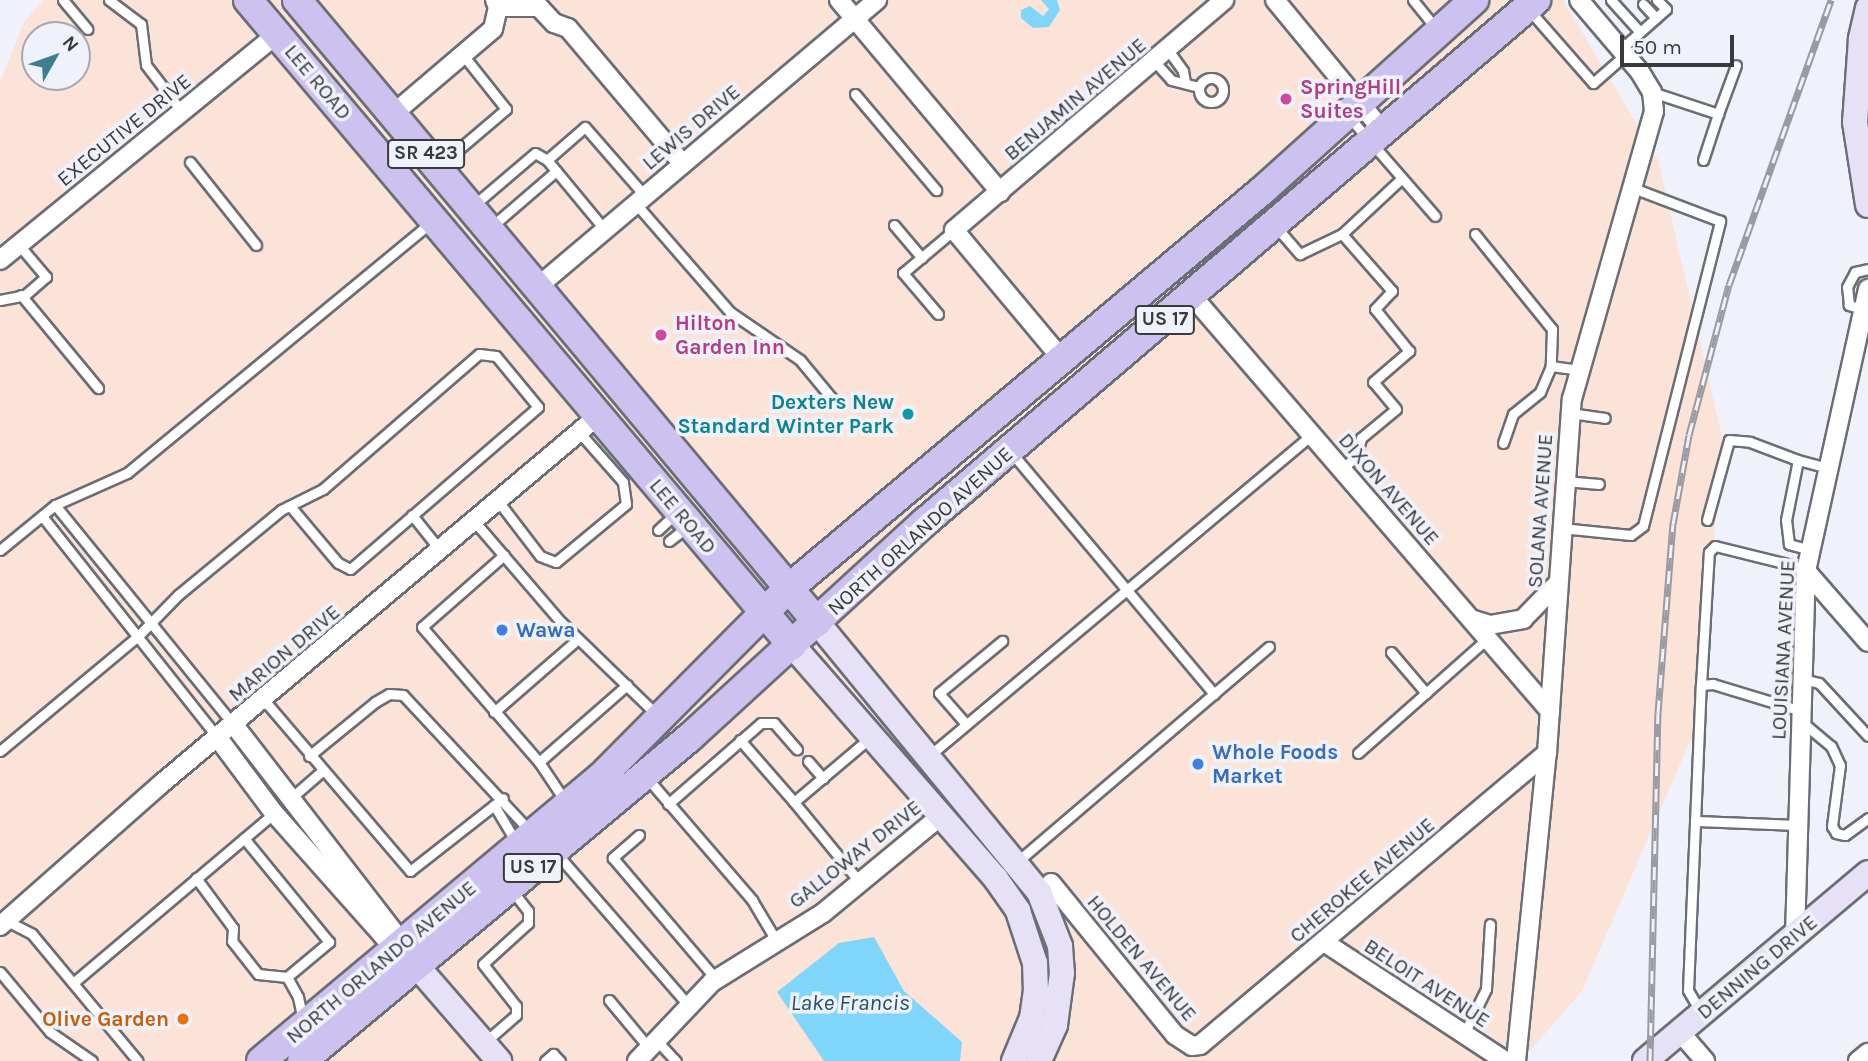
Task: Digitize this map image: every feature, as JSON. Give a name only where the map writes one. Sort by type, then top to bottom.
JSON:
[{"type":"main road","name":"LEE ROAD","points":[[248,0],[481,274],[588,424],[674,527],[764,611],[793,645]]},
{"type":"main road","name":"LEE ROAD","points":[[297,0],[393,114],[446,161],[470,208],[535,289],[817,622]]},
{"type":"main road","name":"NORTH ORLANDO AVENUE","points":[[261,1061],[304,1025],[509,887],[535,845],[568,806],[660,719],[764,611],[1355,110],[1474,0]]},
{"type":"main road","name":"NORTH ORLANDO AVENUE","points":[[302,1061],[407,955],[535,845],[644,775],[1010,450],[1193,297],[1532,4]]},
{"type":"main road","points":[[481,274],[510,288],[535,289]]},
{"type":"main road","points":[[1010,450],[1009,432],[1037,380]]},
{"type":"street","points":[[839,0],[1000,192]]},
{"type":"street","name":"LEWIS DRIVE","points":[[535,289],[877,0]]},
{"type":"street","name":"BENJAMIN AVENUE","points":[[954,230],[1162,56],[1224,0]]},
{"type":"street","points":[[1275,0],[1377,137]]},
{"type":"street","points":[[1578,0],[1623,52],[1652,92]]},
{"type":"street","points":[[393,114],[493,29],[496,4],[539,7],[554,23],[568,28],[683,164]]},
{"type":"street","points":[[1868,8],[1855,122],[1868,205]]},
{"type":"street","name":"EXECUTIVE DRIVE","points":[[0,260],[277,34]]},
{"type":"street","name":"SOLANA AVENUE","points":[[1516,1061],[1548,753],[1570,413],[1579,370],[1651,131],[1652,92]]},
{"type":"street","points":[[954,230],[1062,359]]},
{"type":"street","name":"LOUISIANA AVENUE","points":[[1796,936],[1806,570],[1861,309],[1868,289]]},
{"type":"street","name":"DIXON AVENUE","points":[[1193,297],[1550,711]]},
{"type":"street","name":"MARION DRIVE","points":[[2,921],[588,424]]},
{"type":"street","points":[[1806,570],[1868,642]]},
{"type":"street","points":[[1471,619],[1490,625],[1523,619],[1558,583]]},
{"type":"street","name":"LEE ROAD","points":[[817,622],[1017,861],[1039,891],[1060,946],[1061,999],[1039,1061]]},
{"type":"street","name":"LEE ROAD","points":[[793,645],[942,815],[996,879],[1018,911],[1035,963],[1032,1018],[1014,1061]]},
{"type":"street","points":[[234,725],[393,930],[407,955]]},
{"type":"street","points":[[218,738],[274,813],[384,937],[407,955],[491,1052]]},
{"type":"street","name":"CHEROKEE AVENUE","points":[[1206,1043],[1548,753]]},
{"type":"street","points":[[274,813],[291,798]]},
{"type":"street","name":"GALLOWAY DRIVE","points":[[649,1051],[716,979],[823,913],[942,815]]},
{"type":"street","points":[[996,879],[1017,861]]},
{"type":"street","name":"DENNING DRIVE","points":[[1645,1061],[1868,873]]},
{"type":"street","name":"HOLDEN AVENUE","points":[[1051,883],[1175,1035],[1192,1046],[1206,1043]]},
{"type":"street","name":"BELOIT AVENUE","points":[[1324,942],[1505,1061]]},
{"type":"street","points":[[1679,1031],[1705,1061]]},
{"type":"street","points":[[1858,1061],[1868,1053]]},
{"type":"lane","points":[[63,0],[81,21]]},
{"type":"lane","points":[[109,0],[141,24],[146,65],[182,112]]},
{"type":"lane","points":[[1413,0],[1439,32]]},
{"type":"lane","points":[[1611,0],[1640,32]]},
{"type":"lane","points":[[1532,4],[1593,83],[1640,32],[1668,7],[1657,0]]},
{"type":"lane","points":[[1643,4],[1656,18]]},
{"type":"lane","points":[[446,161],[506,109],[463,54]]},
{"type":"lane","points":[[1162,56],[1171,80],[1199,87]]},
{"type":"lane","points":[[1162,56],[1183,71],[1185,82]]},
{"type":"lane","points":[[1703,160],[1736,65]]},
{"type":"lane","points":[[1652,92],[1718,114]]},
{"type":"lane","points":[[855,94],[936,190]]},
{"type":"lane","points":[[547,160],[585,127],[730,312],[800,360],[835,402]]},
{"type":"lane","points":[[1377,137],[1402,178],[1435,216]]},
{"type":"lane","points":[[470,208],[535,153],[547,160],[605,230]]},
{"type":"lane","points":[[190,162],[256,245]]},
{"type":"lane","points":[[488,230],[556,172]]},
{"type":"lane","points":[[1275,225],[1300,254],[1314,251],[1342,234],[1402,178]]},
{"type":"lane","points":[[1561,528],[1630,535],[1643,526],[1720,221],[1633,188]]},
{"type":"lane","points":[[0,550],[55,505],[127,473],[434,220]]},
{"type":"lane","points":[[894,225],[922,258]]},
{"type":"lane","points":[[938,314],[904,273],[954,230]]},
{"type":"lane","points":[[1341,469],[1356,457],[1362,438],[1396,409],[1373,382],[1409,351],[1375,309],[1392,292],[1342,234]]},
{"type":"lane","points":[[1475,234],[1552,329],[1551,366],[1540,393],[1513,414],[1503,443]]},
{"type":"lane","points":[[0,300],[20,295],[46,277],[19,244]]},
{"type":"lane","points":[[1861,309],[1849,305],[1847,287],[1854,272],[1868,269]]},
{"type":"lane","points":[[20,295],[98,388]]},
{"type":"lane","points":[[0,751],[139,635],[149,621],[290,506],[323,489],[479,354],[496,356],[538,407],[350,569],[338,563],[290,506]]},
{"type":"lane","points":[[1551,366],[1579,370]]},
{"type":"lane","points":[[1570,413],[1605,418]]},
{"type":"lane","points":[[498,500],[540,556],[556,562],[626,504],[623,482],[588,424]]},
{"type":"lane","points":[[929,756],[1311,434]]},
{"type":"lane","points":[[1707,520],[1728,440],[1750,442],[1827,468]]},
{"type":"lane","points":[[1010,450],[1214,694]]},
{"type":"lane","points":[[1798,460],[1785,533],[1789,544],[1811,550]]},
{"type":"lane","points":[[1564,480],[1599,484]]},
{"type":"lane","points":[[55,505],[234,725]]},
{"type":"lane","points":[[412,515],[440,550]]},
{"type":"lane","points":[[42,516],[218,738]]},
{"type":"lane","points":[[474,521],[578,639],[660,719]]},
{"type":"lane","points":[[1701,1013],[1688,990],[1709,552],[1715,546],[1806,570]]},
{"type":"lane","points":[[504,555],[422,627],[539,762],[568,806]]},
{"type":"lane","points":[[1358,753],[1488,638]]},
{"type":"lane","points":[[495,712],[578,639]]},
{"type":"lane","points":[[966,724],[939,693],[1002,640]]},
{"type":"lane","points":[[1017,861],[1269,647]]},
{"type":"lane","points":[[1391,652],[1426,693]]},
{"type":"lane","points":[[1803,679],[1819,683],[1868,736]]},
{"type":"lane","points":[[1701,685],[1713,684],[1802,716],[1831,746],[1840,765],[1832,826],[1836,833],[1844,835],[1868,818]]},
{"type":"lane","points":[[539,762],[627,685]]},
{"type":"lane","points":[[309,757],[371,705],[389,694],[403,695],[503,797],[535,845]]},
{"type":"lane","points":[[264,700],[321,772],[410,871],[503,797]]},
{"type":"lane","points":[[668,804],[761,723],[774,723],[797,749]]},
{"type":"lane","points":[[794,802],[872,736]]},
{"type":"lane","points":[[740,740],[859,881]]},
{"type":"lane","points":[[808,761],[823,778]]},
{"type":"lane","points":[[291,798],[321,772]]},
{"type":"lane","points":[[644,775],[752,900],[777,942]]},
{"type":"lane","points":[[494,805],[689,1006]]},
{"type":"lane","points":[[73,983],[274,813]]},
{"type":"lane","points":[[1695,821],[1799,825]]},
{"type":"lane","points":[[639,835],[613,858],[716,979]]},
{"type":"lane","points":[[196,878],[233,928],[232,941],[258,974],[287,977],[329,942],[244,838]]},
{"type":"lane","points":[[491,1052],[516,1015],[516,1006],[482,964],[528,923],[528,911],[509,887]]},
{"type":"lane","points":[[2,921],[32,933],[138,1061]]},
{"type":"lane","points":[[1464,1034],[1486,989],[1490,924]]},
{"type":"lane","points":[[0,972],[50,1032],[92,1061]]},
{"type":"lane","points":[[287,977],[298,997],[304,1025]]},
{"type":"lane","points":[[609,1000],[649,1051],[676,1061]]},
{"type":"lane","points":[[545,1061],[553,1054],[560,1061]]},
{"type":"shaded area","points":[[43,0],[1563,0],[1658,160],[1723,441],[1696,727],[1582,991],[1521,1061],[0,1061],[0,82],[21,30],[21,91],[91,91],[91,21],[25,21]]},
{"type":"water","points":[[1041,0],[1057,0],[1060,10],[1049,27],[1033,28],[1021,18],[1021,10],[1030,6],[1043,16],[1049,9]]},
{"type":"water","name":"Lake Francis","points":[[874,937],[904,991],[962,1042],[960,1061],[824,1061],[777,992],[839,943]]},
{"type":"railway","points":[[1650,1061],[1658,713],[1673,524],[1689,435],[1729,285],[1831,0]]},
{"type":"place","name":"SpringHill Suites","points":[[1286,99]]},
{"type":"place","name":"Hilton Garden Inn","points":[[661,335]]},
{"type":"place","name":"Dexters New Standard Winter Park","points":[[908,414]]},
{"type":"place","name":"Wawa","points":[[502,630]]},
{"type":"place","name":"Whole Foods Market","points":[[1198,764]]},
{"type":"place","name":"Olive Garden","points":[[183,1019]]}]
